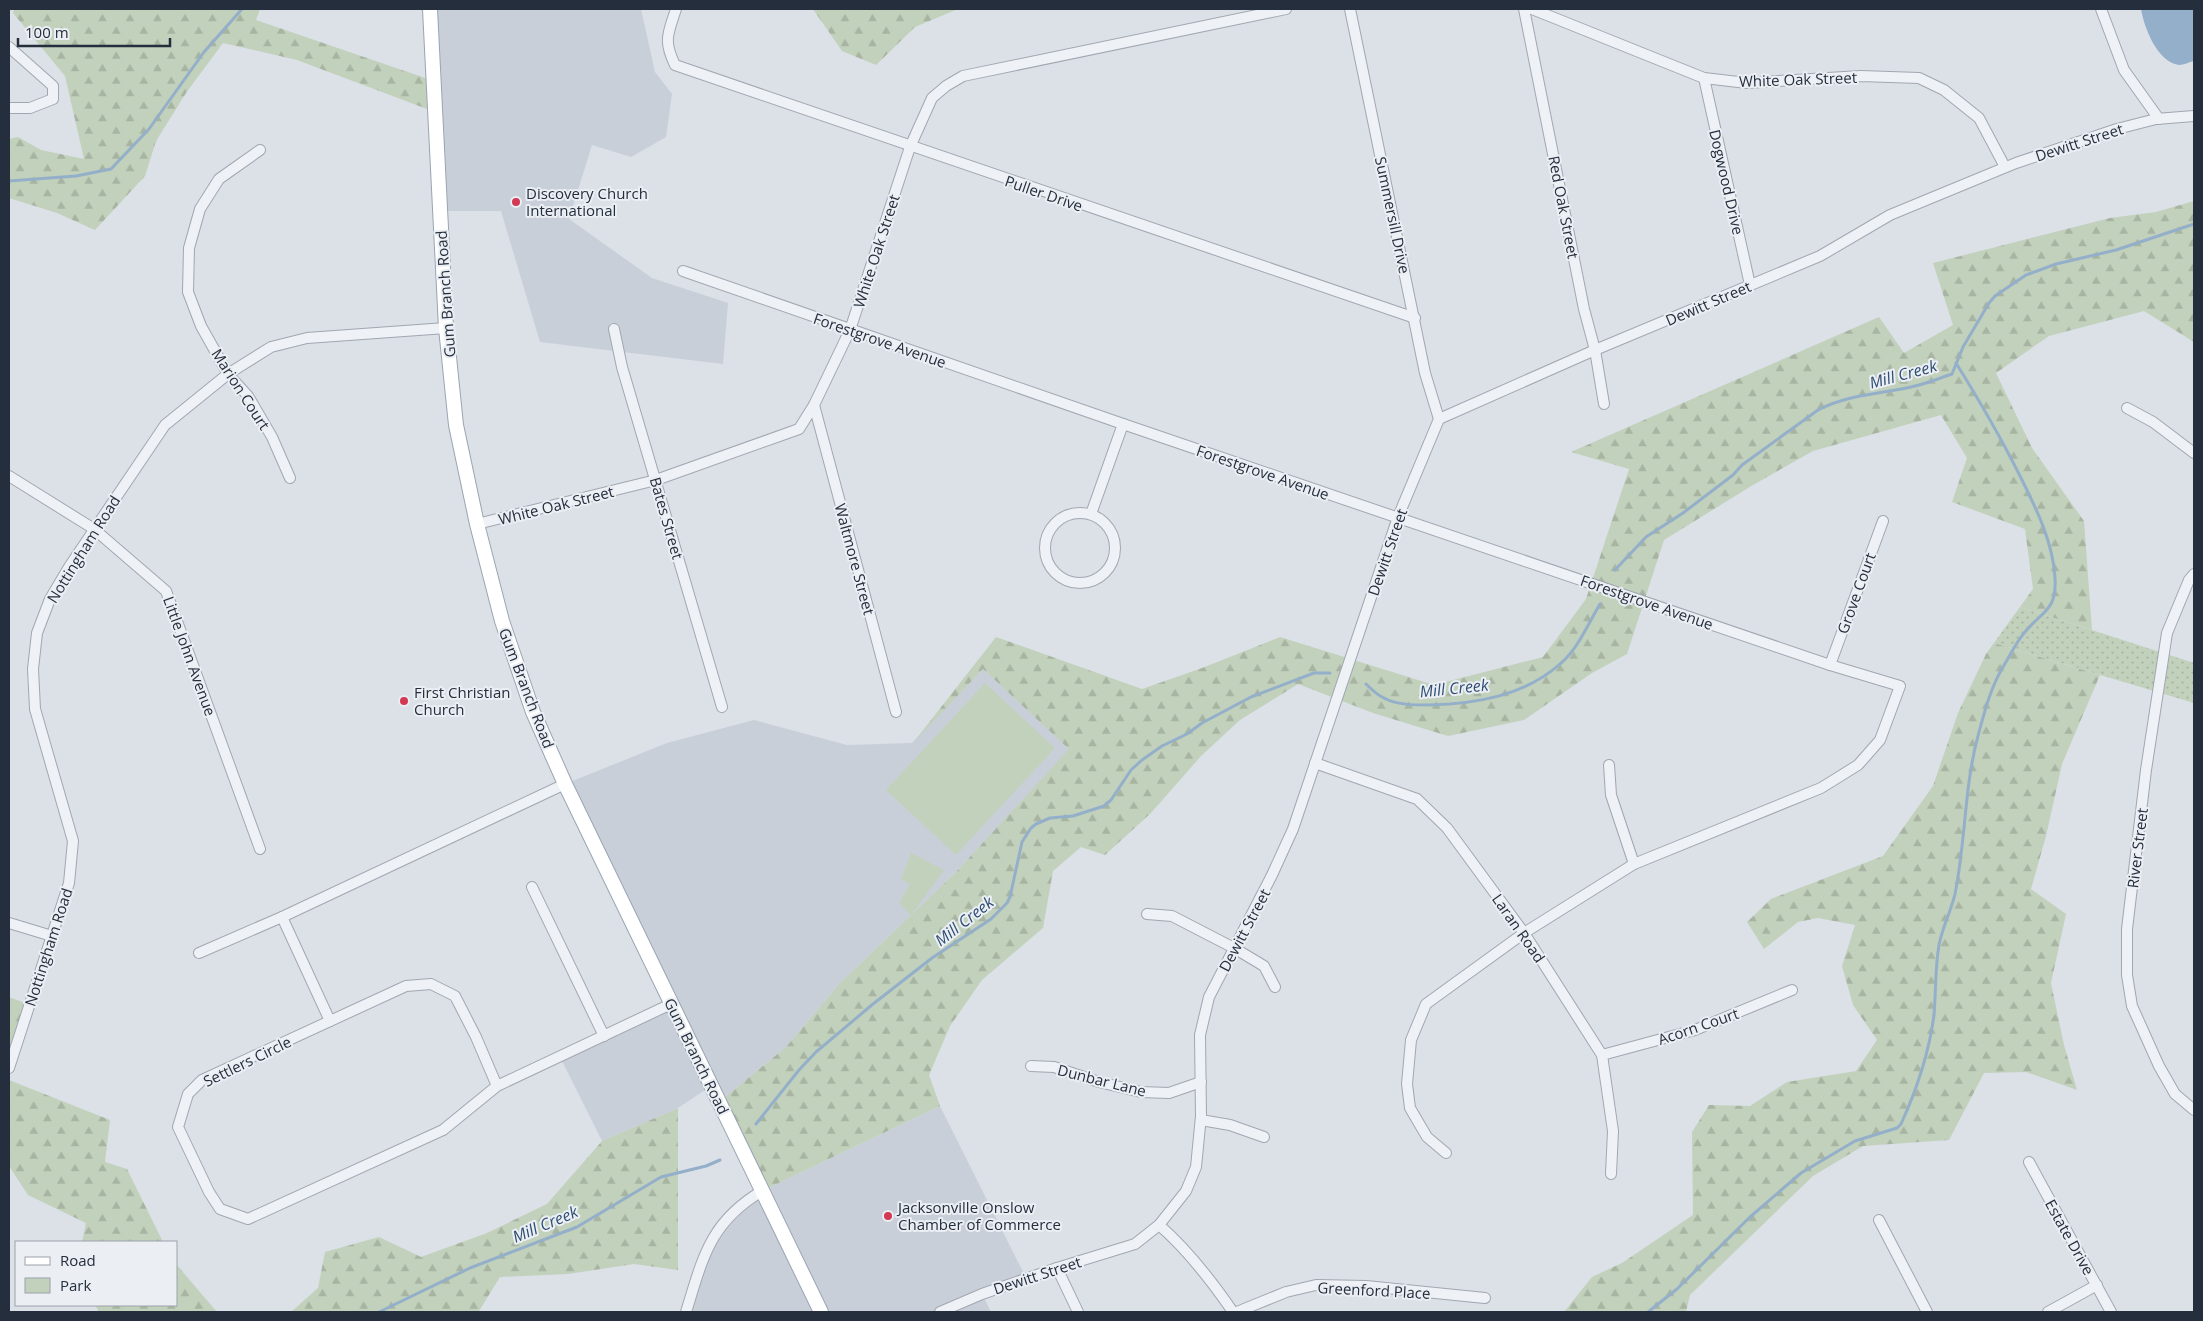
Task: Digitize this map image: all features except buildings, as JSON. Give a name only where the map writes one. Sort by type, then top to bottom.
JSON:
[{"type":"main road","name":"Gum Branch Road","points":[[430,9],[446,328],[456,425],[477,524],[502,621],[533,712],[565,784],[822,1312]]},
{"type":"street","name":"Puller Drive","points":[[676,9],[669,30],[667,49],[675,65],[910,147],[1415,318]]},
{"type":"street","name":"White Oak Street","points":[[477,524],[656,480],[799,429],[814,405],[850,330],[910,147],[932,98],[946,86],[963,76],[1286,9]]},
{"type":"street","name":"Summersill Drive","points":[[1350,9],[1425,373],[1439,419]]},
{"type":"street","name":"Red Oak Street","points":[[1524,9],[1584,309],[1595,350],[1604,404]]},
{"type":"street","name":"White Oak Street","points":[[1532,9],[1704,78],[1747,83],[1861,76],[1919,78],[1944,90],[1979,118],[2005,167]]},
{"type":"street","points":[[2101,9],[2124,70],[2159,119]]},
{"type":"street","points":[[9,46],[53,86],[53,99],[30,108],[9,108]]},
{"type":"street","name":"Dogwood Drive","points":[[1704,78],[1750,285]]},
{"type":"street","name":"Dewitt Street","points":[[940,1312],[982,1294],[1135,1244],[1159,1225],[1186,1191],[1196,1167],[1201,1120],[1200,1034],[1209,997],[1272,875],[1293,829],[1398,517],[1439,419],[1595,350],[1820,256],[1890,215],[2005,167],[2117,129],[2159,119],[2194,116]]},
{"type":"street","name":"Marion Court","points":[[260,150],[219,179],[200,209],[189,248],[188,292],[201,326],[228,374],[252,404],[272,437],[290,478]]},
{"type":"street","name":"Forestgrove Avenue","points":[[683,271],[1123,424],[1830,665],[1900,686],[1880,740],[1858,765],[1821,788],[1634,864],[1524,932],[1426,1004],[1411,1040],[1407,1084],[1410,1108],[1427,1137],[1446,1153]]},
{"type":"street","name":"Nottingham Road","points":[[9,1068],[69,882],[73,841],[35,709],[33,669],[37,633],[50,599],[94,529],[165,425],[228,374],[271,347],[307,338],[446,328]]},
{"type":"street","name":"Bates Street","points":[[614,329],[622,367],[722,707]]},
{"type":"street","name":"Waltmore Street","points":[[814,405],[896,712]]},
{"type":"street","points":[[2127,408],[2153,422],[2194,453]]},
{"type":"street","points":[[1091,514],[1123,424]]},
{"type":"street","name":"Little John Avenue","points":[[9,476],[94,529],[166,590],[260,848]]},
{"type":"street","points":[[1091,514],[1105,522],[1113,532],[1116,552],[1108,571],[1097,580],[1080,584],[1066,581],[1053,571],[1047,562],[1044,546],[1052,525],[1064,516],[1091,514]]},
{"type":"street","name":"Grove Court","points":[[1830,665],[1882,521]]},
{"type":"street","name":"River Street","points":[[2194,574],[2189,580],[2167,633],[2146,770],[2127,929],[2127,975],[2132,1006],[2159,1066],[2175,1094],[2194,1110]]},
{"type":"street","name":"Laran Road","points":[[1316,763],[1417,799],[1447,828],[1524,932],[1602,1056],[1613,1132],[1611,1174]]},
{"type":"street","points":[[1610,765],[1611,795],[1634,864]]},
{"type":"street","points":[[199,953],[282,917],[565,784]]},
{"type":"street","points":[[532,887],[604,1036]]},
{"type":"street","points":[[1147,914],[1172,916],[1234,948],[1264,966],[1275,987]]},
{"type":"street","points":[[282,917],[330,1021]]},
{"type":"street","points":[[9,923],[52,936]]},
{"type":"street","name":"Settlers Circle","points":[[496,1086],[476,1037],[455,996],[431,984],[406,986],[202,1080],[188,1094],[178,1127],[220,1209],[248,1219],[443,1130],[496,1086],[672,1004]]},
{"type":"street","name":"Acorn Court","points":[[1602,1056],[1695,1030],[1792,990]]},
{"type":"street","name":"Dunbar Lane","points":[[1031,1066],[1054,1067],[1141,1092],[1169,1093],[1201,1082]]},
{"type":"street","points":[[1201,1120],[1230,1125],[1264,1137]]},
{"type":"street","name":"Estate Drive","points":[[2029,1162],[2111,1312]]},
{"type":"street","points":[[686,1312],[704,1256],[712,1239],[734,1211],[762,1191]]},
{"type":"street","points":[[1879,1220],[1927,1312]]},
{"type":"street","points":[[1159,1225],[1180,1242],[1216,1286],[1233,1312]]},
{"type":"street","points":[[1057,1268],[1078,1312]]},
{"type":"street","name":"Greenford Place","points":[[1237,1312],[1286,1292],[1316,1285],[1366,1286],[1485,1298]]},
{"type":"street","points":[[2048,1312],[2097,1285]]},
{"type":"shaded area","points":[[430,9],[641,9],[655,72],[672,94],[666,137],[631,157],[592,145],[569,219],[652,278],[728,303],[723,364],[540,342],[501,211],[440,211]]},
{"type":"shaded area","points":[[983,669],[1070,749],[957,871],[839,984],[786,1047],[719,1102],[711,1086],[678,1108],[602,1141],[558,1053],[671,1004],[565,784],[667,743],[754,720],[847,745],[912,743]]},
{"type":"shaded area","points":[[940,1106],[1026,1278],[982,1294],[991,1312],[686,1312],[712,1239],[762,1191]]},
{"type":"green space","points":[[14,9],[260,9],[256,20],[434,81],[435,112],[297,60],[223,43],[186,93],[156,141],[145,176],[95,230],[57,213],[9,198],[9,139],[18,137],[41,150],[84,159],[65,76],[13,13]]},
{"type":"green space","points":[[813,9],[958,9],[915,27],[876,65],[842,51]]},
{"type":"green space","points":[[2194,201],[2194,342],[2144,311],[2049,336],[1996,373],[2032,448],[2084,521],[2092,630],[2020,607],[2033,589],[2025,529],[1952,502],[1967,458],[1941,415],[1813,451],[1753,485],[1664,540],[1627,654],[1592,673],[1524,720],[1448,736],[1373,713],[1298,684],[1240,720],[1201,756],[1151,813],[1105,855],[1081,847],[1053,871],[1043,928],[982,980],[950,1026],[929,1075],[940,1106],[762,1191],[719,1102],[786,1047],[839,984],[957,871],[1069,749],[983,669],[913,743],[996,637],[1142,689],[1202,668],[1280,637],[1434,685],[1543,657],[1586,599],[1629,469],[1571,452],[1879,317],[1904,353],[1953,325],[1933,263],[2110,218],[2156,212]]},
{"type":"green space","points":[[2020,607],[2194,663],[2194,703],[1994,643]]},
{"type":"green space","points":[[1994,643],[2100,675],[2062,764],[2046,836],[2031,889],[2066,914],[2051,983],[2064,1045],[2077,1090],[2026,1072],[1984,1073],[1949,1140],[1863,1146],[1813,1176],[1690,1295],[1686,1312],[1564,1312],[1592,1277],[1622,1263],[1693,1215],[1692,1132],[1709,1105],[1750,1106],[1787,1082],[1856,1071],[1877,1040],[1853,1005],[1842,966],[1855,925],[1818,918],[1798,922],[1764,949],[1747,922],[1771,899],[1883,856],[1933,786],[1958,713],[1986,654]]},
{"type":"green space","points":[[985,683],[1055,748],[956,855],[886,790]]},
{"type":"green space","points":[[911,853],[944,870],[911,915],[899,903],[910,884],[901,879]]},
{"type":"green space","points":[[9,997],[30,1005],[9,1068]]},
{"type":"green space","points":[[9,1080],[110,1120],[105,1162],[127,1169],[163,1241],[82,1241],[86,1223],[28,1195],[9,1166]]},
{"type":"green space","points":[[678,1108],[678,1270],[634,1264],[568,1274],[500,1277],[479,1311],[476,1312],[291,1312],[318,1288],[325,1252],[379,1237],[421,1257],[487,1233],[547,1204],[602,1141]]},
{"type":"green space","points":[[178,1266],[217,1312],[99,1312],[96,1306],[178,1306]]},
{"type":"water","points":[[2141,9],[2194,9],[2194,61],[2179,65],[2164,58],[2153,43],[2145,25]]},
{"type":"waterway","points":[[9,181],[76,176],[111,169],[149,129],[204,52],[242,9]]},
{"type":"waterway","name":"Mill Creek","points":[[1615,570],[1646,537],[1683,513],[1733,475],[1742,465],[1818,410],[1841,401],[1903,389],[1952,374],[1963,347],[1989,303],[1995,296],[2026,275],[2056,264],[2116,250],[2194,224]]},
{"type":"waterway","points":[[1648,1312],[1677,1289],[1750,1217],[1801,1173],[1855,1141],[1897,1128],[1907,1111],[1922,1071],[1934,1015],[1939,945],[1955,894],[1959,874],[1970,772],[1981,724],[1995,682],[2022,636],[2051,604],[2055,589],[2054,564],[2047,537],[2037,511],[2004,446],[1956,363]]},
{"type":"waterway","name":"Mill Creek","points":[[1366,684],[1381,697],[1412,705],[1464,703],[1515,691],[1546,675],[1566,658],[1577,644],[1600,604]]},
{"type":"waterway","name":"Mill Creek","points":[[756,1124],[799,1070],[816,1052],[873,1004],[932,958],[991,919],[1007,903],[1022,842],[1036,824],[1050,818],[1073,816],[1104,806],[1111,800],[1131,770],[1162,746],[1187,734],[1202,723],[1251,697],[1314,673],[1330,673]]},
{"type":"waterway","name":"Mill Creek","points":[[379,1312],[470,1268],[577,1227],[661,1177],[706,1166],[720,1160]]},
{"type":"place","name":"Discovery Church International","points":[[516,202]]},
{"type":"place","name":"First Christian Church","points":[[404,701]]},
{"type":"place","name":"Jacksonville Onslow Chamber of Commerce","points":[[888,1216]]}]
